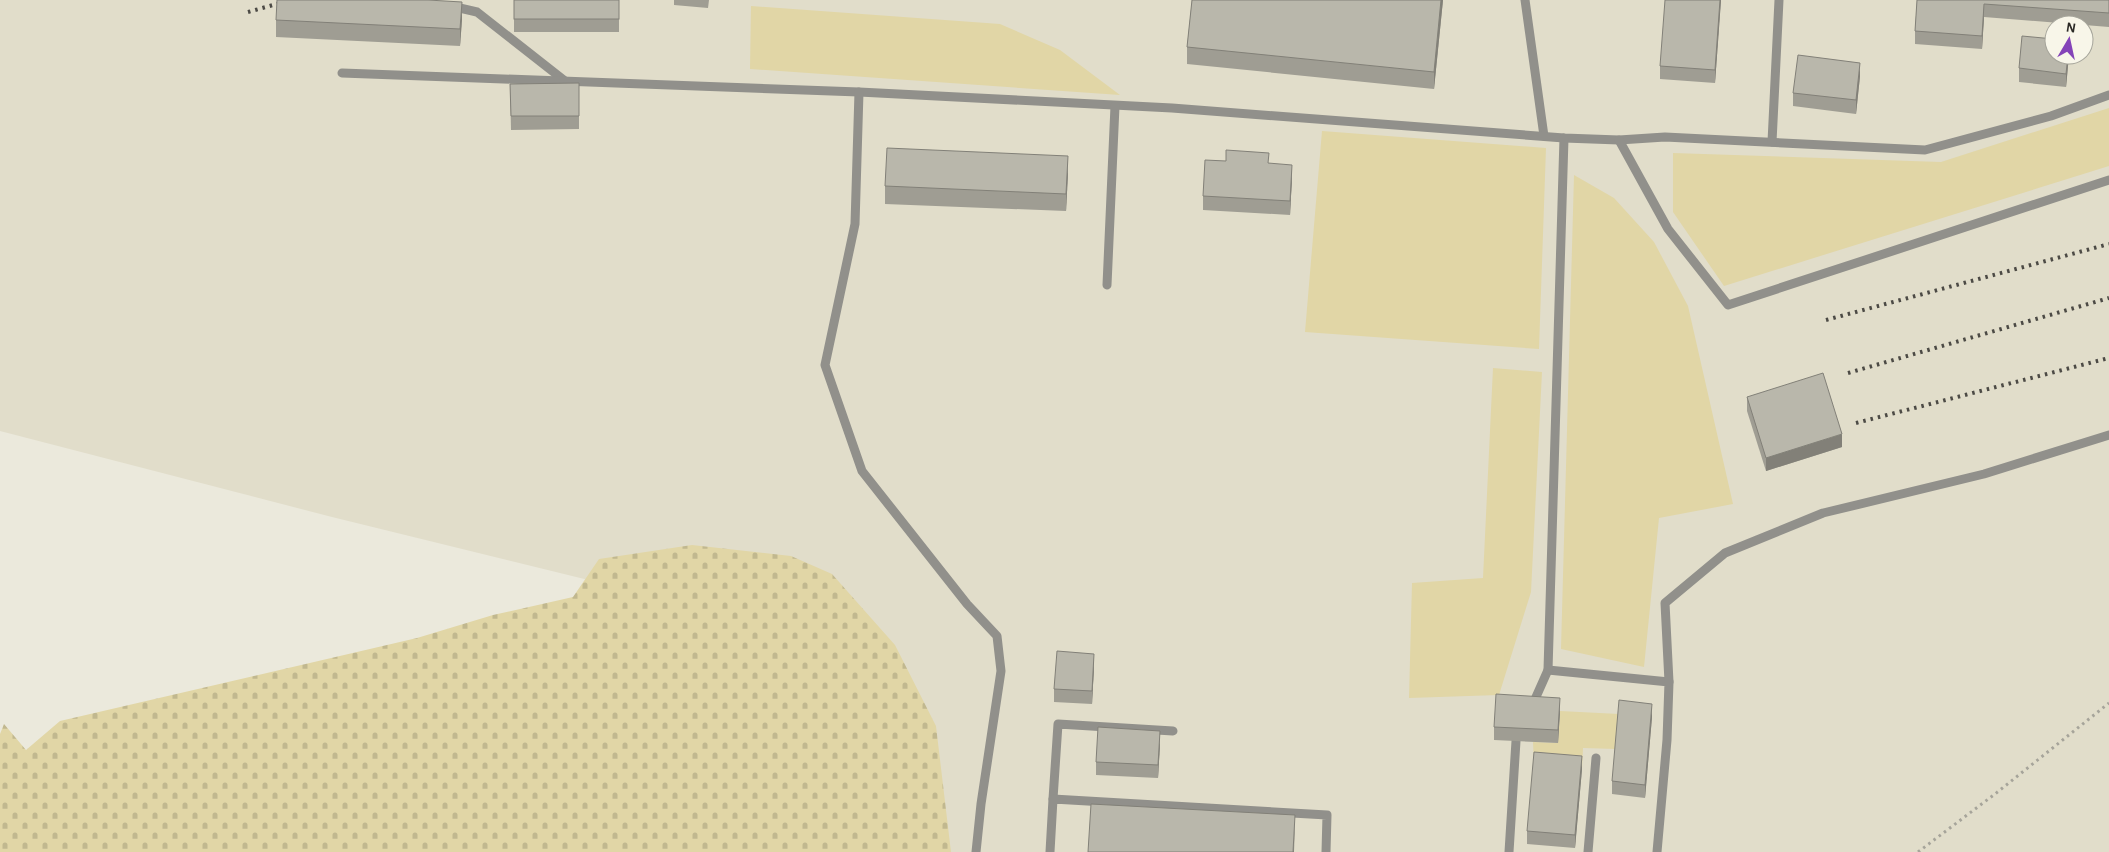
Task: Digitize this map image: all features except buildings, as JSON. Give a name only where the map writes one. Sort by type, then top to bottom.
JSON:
[{"type":"lane","points":[[1525,0],[1544,136]]},
{"type":"lane","points":[[1772,142],[1779,0]]},
{"type":"lane","points":[[444,4],[477,12],[565,81]]},
{"type":"lane","points":[[342,73],[859,92],[1115,106],[1564,138],[1619,140],[1664,137],[1925,150],[2051,116],[2109,95]]},
{"type":"lane","points":[[859,92],[855,224],[825,365],[862,471],[967,604],[997,636],[1001,671],[981,804],[976,852]]},
{"type":"lane","points":[[1107,285],[1115,106]]},
{"type":"lane","points":[[1530,709],[1548,670],[1564,138]]},
{"type":"lane","points":[[1619,140],[1668,230],[1728,305],[2109,180]]},
{"type":"lane","points":[[1657,852],[1669,682],[1664,603],[1725,553],[1822,513],[1984,474],[2109,434]]},
{"type":"lane","points":[[1548,670],[1669,682]]},
{"type":"lane","points":[[1050,852],[1058,724],[1173,731]]},
{"type":"lane","points":[[1509,852],[1516,741]]},
{"type":"lane","points":[[1588,852],[1596,758]]},
{"type":"lane","points":[[1053,799],[1327,815],[1326,852]]},
{"type":"path","points":[[1918,852],[1995,794],[2109,703]]},
{"type":"shaded area","points":[[0,0],[2109,0],[2109,852],[843,852],[621,588],[332,517],[0,431]]},
{"type":"green space","points":[[751,6],[1000,24],[1060,50],[1120,95],[750,69]]},
{"type":"green space","points":[[2109,108],[2109,166],[1724,286],[1673,212],[1673,153],[1941,162]]},
{"type":"green space","points":[[1322,131],[1546,148],[1539,349],[1305,332]]},
{"type":"green space","points":[[1574,175],[1614,198],[1654,242],[1688,306],[1733,504],[1659,518],[1644,667],[1561,649]]},
{"type":"green space","points":[[1493,368],[1542,372],[1531,592],[1499,695],[1409,698],[1412,583],[1483,578]]},
{"type":"green space","points":[[692,545],[791,556],[832,574],[895,645],[936,726],[951,852],[0,852],[0,734],[4,724],[26,750],[60,721],[417,638],[493,615],[573,597],[599,559]]},
{"type":"green space","points":[[1560,711],[1619,714],[1616,749],[1583,748],[1582,769],[1534,765],[1533,742],[1558,743]]},
{"type":"railway","points":[[248,12],[291,0]]},
{"type":"railway","points":[[1826,320],[2109,244]]},
{"type":"railway","points":[[1848,373],[2109,298]]},
{"type":"railway","points":[[1856,423],[2109,358]]}]
